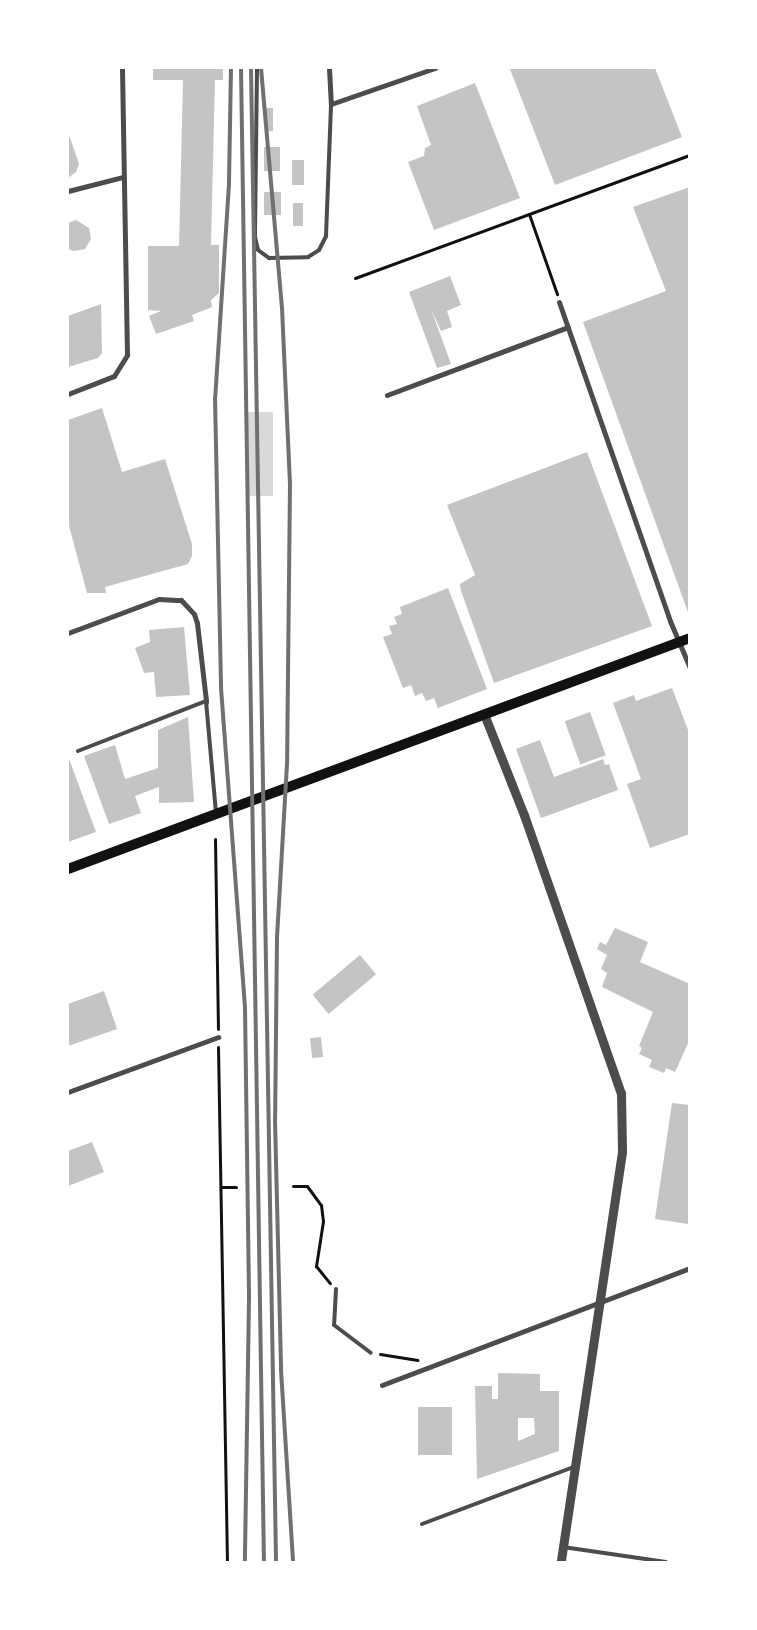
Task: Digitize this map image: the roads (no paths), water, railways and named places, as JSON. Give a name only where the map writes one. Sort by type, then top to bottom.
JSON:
[{"type":"main road","points":[[68,869],[690,638]]},
{"type":"street","points":[[68,394],[114,376],[125,363],[128,348],[122,68]]},
{"type":"street","points":[[329,68],[331,104],[435,68]]},
{"type":"street","points":[[68,191],[123,177]]},
{"type":"street","points":[[559,302],[678,642],[690,668]]},
{"type":"street","points":[[387,396],[568,328]]},
{"type":"street","points":[[68,633],[159,599],[175,597],[194,614],[206,701]]},
{"type":"street","points":[[484,714],[524,815],[621,1093],[622,1152],[561,1562]]},
{"type":"street","points":[[68,1092],[218,1038]]},
{"type":"street","points":[[382,1385],[690,1268]]},
{"type":"lane","points":[[257,68],[255,238],[258,250],[269,258],[302,259],[314,254],[323,243],[327,227],[331,104]]},
{"type":"lane","points":[[78,751],[206,701],[216,814]]},
{"type":"lane","points":[[336,1289],[334,1325],[371,1353]]},
{"type":"lane","points":[[422,1524],[576,1466]]},
{"type":"lane","points":[[563,1547],[666,1562]]},
{"type":"railway","points":[[231,68],[229,184],[215,398],[221,688],[245,1008],[249,1299],[245,1562]]},
{"type":"railway","points":[[241,68],[264,1562]]},
{"type":"railway","points":[[251,68],[276,1562]]},
{"type":"railway","points":[[261,68],[282,308],[290,484],[287,764],[277,938],[275,1120],[281,1370],[293,1562]]}]
